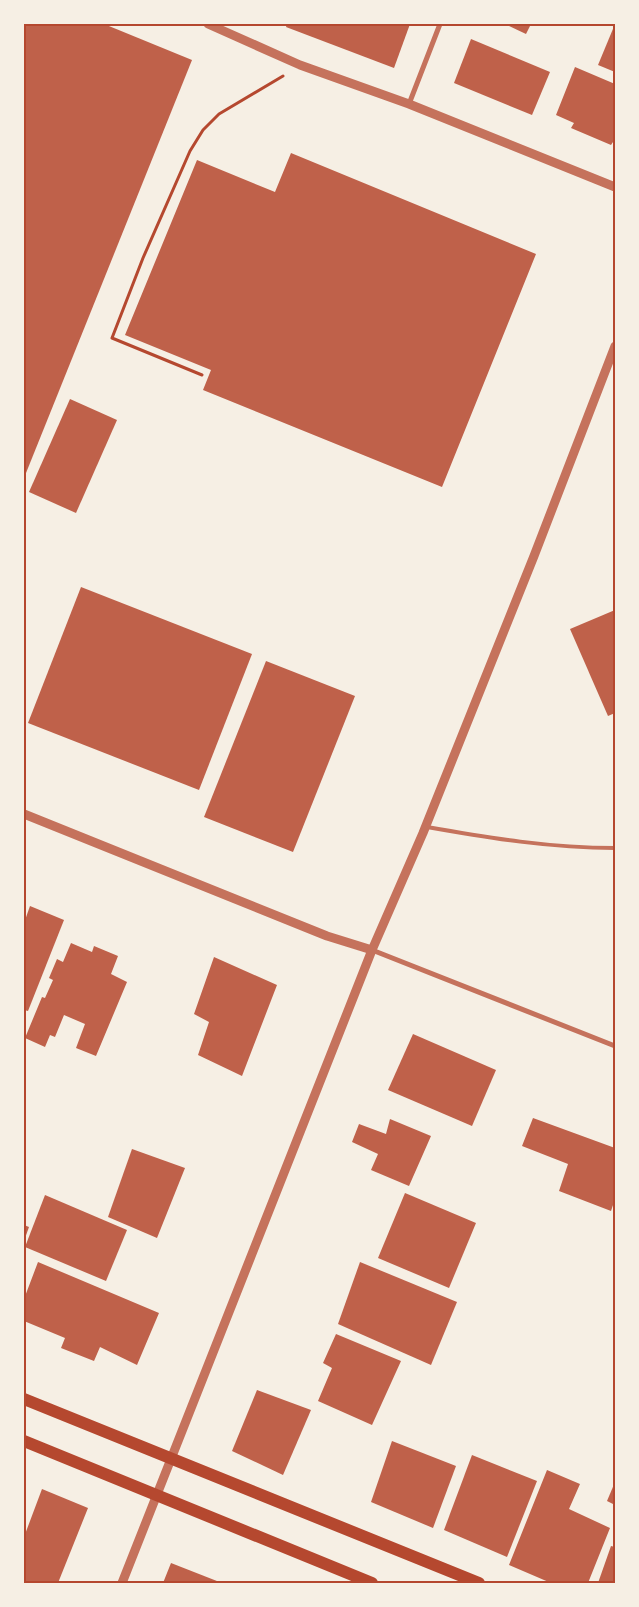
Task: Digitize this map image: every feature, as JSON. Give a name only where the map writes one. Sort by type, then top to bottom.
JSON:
[{"type":"main road","points":[[24,1399],[479,1583]]},
{"type":"main road","points":[[24,1442],[372,1583]]},
{"type":"street","points":[[208,24],[300,65],[409,104],[615,187]]},
{"type":"street","points":[[409,104],[440,24]]},
{"type":"street","points":[[122,1583],[372,950],[426,827],[615,346]]},
{"type":"street","points":[[24,814],[327,936],[372,950],[615,1046]]},
{"type":"lane","points":[[426,827],[490,838],[569,848],[615,848]]},
{"type":"path","points":[[202,375],[112,338],[147,249],[190,150],[203,130],[219,114],[265,89],[300,65]]},
{"type":"building","points":[[24,24],[104,24],[192,60],[24,478]]},
{"type":"building","points":[[287,24],[410,24],[394,68],[286,27]]},
{"type":"building","points":[[505,24],[531,24],[526,34]]},
{"type":"building","points":[[615,24],[615,72],[598,65]]},
{"type":"building","points":[[471,39],[550,72],[532,115],[454,83]]},
{"type":"building","points":[[575,67],[615,84],[615,139],[611,145],[571,128],[574,123],[556,115]]},
{"type":"building","points":[[291,153],[536,254],[442,487],[203,390],[211,370],[125,335],[197,160],[275,192]]},
{"type":"building","points":[[70,399],[117,420],[76,513],[29,492]]},
{"type":"building","points":[[81,587],[252,654],[199,790],[28,723]]},
{"type":"building","points":[[615,610],[615,713],[608,716],[570,629]]},
{"type":"building","points":[[266,661],[355,696],[293,852],[204,817]]},
{"type":"building","points":[[30,906],[64,920],[28,1011],[24,1010],[24,923]]},
{"type":"building","points":[[71,943],[92,952],[94,946],[118,956],[111,974],[127,982],[96,1056],[76,1048],[85,1024],[64,1015],[55,1037],[50,1035],[45,1047],[25,1038],[42,997],[45,998],[53,980],[49,978],[57,959],[63,962]]},
{"type":"building","points":[[214,957],[277,985],[242,1076],[198,1055],[209,1022],[194,1014]]},
{"type":"building","points":[[413,1034],[496,1070],[472,1126],[388,1090]]},
{"type":"building","points":[[533,1118],[615,1148],[615,1199],[611,1211],[559,1191],[568,1164],[522,1146]]},
{"type":"building","points":[[390,1119],[431,1136],[409,1186],[371,1170],[378,1154],[352,1142],[359,1124],[386,1134]]},
{"type":"building","points":[[132,1149],[185,1168],[157,1238],[108,1217]]},
{"type":"building","points":[[405,1193],[476,1223],[449,1288],[378,1258]]},
{"type":"building","points":[[45,1195],[127,1230],[106,1281],[25,1247]]},
{"type":"building","points":[[24,1225],[29,1227],[24,1241]]},
{"type":"building","points":[[38,1262],[159,1313],[137,1365],[100,1347],[94,1361],[61,1348],[65,1338],[24,1321],[24,1299]]},
{"type":"building","points":[[360,1262],[457,1302],[431,1365],[338,1324]]},
{"type":"building","points":[[336,1334],[401,1361],[372,1425],[318,1401],[332,1368],[323,1363]]},
{"type":"building","points":[[257,1390],[311,1410],[283,1475],[232,1451]]},
{"type":"building","points":[[392,1441],[456,1466],[433,1528],[371,1502]]},
{"type":"building","points":[[472,1455],[537,1481],[507,1557],[444,1530]]},
{"type":"building","points":[[547,1470],[580,1484],[569,1509],[610,1528],[588,1583],[551,1583],[509,1565]]},
{"type":"building","points":[[615,1482],[615,1505],[607,1501]]},
{"type":"building","points":[[42,1489],[88,1508],[58,1583],[24,1583],[24,1537]]},
{"type":"building","points":[[611,1546],[615,1547],[615,1583],[598,1583]]},
{"type":"building","points":[[171,1563],[222,1583],[163,1583]]}]
